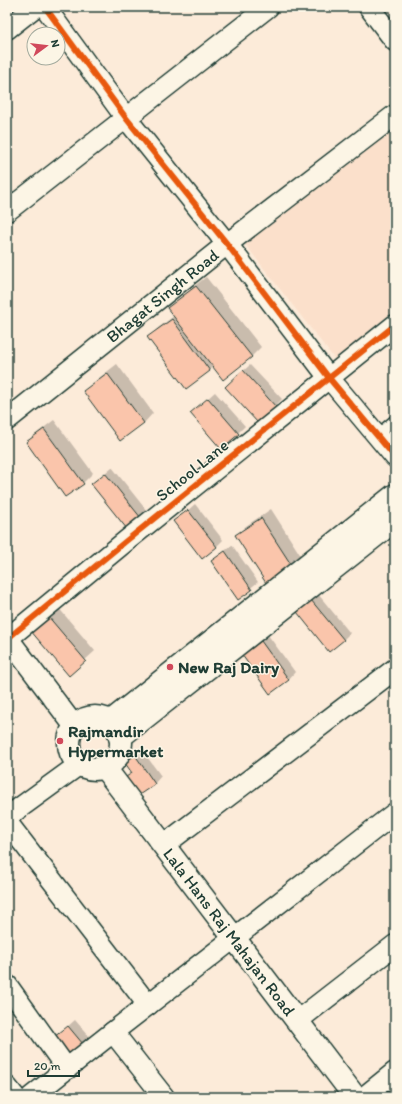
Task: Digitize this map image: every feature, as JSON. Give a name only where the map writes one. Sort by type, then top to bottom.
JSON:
[{"type":"street","points":[[7,29],[35,7]]},
{"type":"street","points":[[45,7],[126,118],[227,244],[329,378],[395,457]]},
{"type":"street","points":[[369,7],[395,41]]},
{"type":"street","points":[[7,211],[264,8]]},
{"type":"street","name":"Bhagat Singh Road","points":[[7,420],[227,244],[395,115]]},
{"type":"street","name":"School Lane","points":[[7,638],[395,325]]},
{"type":"street","points":[[115,729],[395,495]]},
{"type":"street","points":[[115,729],[395,520]]},
{"type":"street","points":[[7,638],[75,727]]},
{"type":"street","points":[[164,845],[395,669]]},
{"type":"street","points":[[95,717],[103,718],[115,729],[120,749],[112,763],[96,769],[88,768],[80,764],[74,758],[70,746],[71,734],[75,727],[80,722],[88,718],[95,717]]},
{"type":"street","points":[[7,817],[80,764]]},
{"type":"street","name":"Lala Hans Raj Mahajan Road","points":[[104,767],[354,1097]]},
{"type":"street","points":[[31,1097],[395,813]]},
{"type":"street","points":[[7,822],[148,1005]]},
{"type":"street","points":[[297,1021],[395,945]]},
{"type":"street","points":[[7,985],[67,1069]]},
{"type":"street","points":[[113,1032],[164,1097]]},
{"type":"street","points":[[364,1097],[395,1072]]},
{"type":"street","points":[[7,1087],[15,1097]]},
{"type":"lane","points":[[377,435],[395,420]]},
{"type":"shaded area","points":[[395,127],[395,316],[337,362],[245,244]]},
{"type":"building","points":[[196,286],[252,357],[223,380],[167,308]]},
{"type":"building","points":[[172,319],[210,371],[186,389],[147,337]]},
{"type":"building","points":[[243,370],[276,407],[258,423],[225,387]]},
{"type":"building","points":[[107,373],[144,423],[120,441],[83,391]]},
{"type":"building","points":[[208,398],[239,434],[221,449],[190,413]]},
{"type":"building","points":[[44,429],[84,484],[65,497],[26,442]]},
{"type":"building","points":[[105,473],[141,518],[127,529],[91,484]]},
{"type":"building","points":[[188,510],[217,547],[202,559],[173,521]]},
{"type":"building","points":[[261,518],[292,566],[266,583],[235,535]]},
{"type":"building","points":[[225,551],[252,590],[238,600],[211,561]]},
{"type":"building","points":[[311,600],[344,640],[329,652],[297,612]]},
{"type":"building","points":[[47,615],[86,661],[69,676],[30,630]]},
{"type":"building","points":[[261,641],[289,680],[270,694],[242,655]]},
{"type":"building","points":[[135,755],[155,784],[136,797],[123,779],[132,773],[125,763]]},
{"type":"building","points":[[68,1026],[88,1050],[69,1065],[49,1041]]},
{"type":"cycle path","points":[[45,7],[126,118],[227,244],[329,378],[395,457]]},
{"type":"cycle path","points":[[7,639],[126,541],[395,325]]},
{"type":"place","name":"New Raj Dairy","points":[[170,667]]},
{"type":"place","name":"Rajmandir Hypermarket","points":[[60,741]]}]
